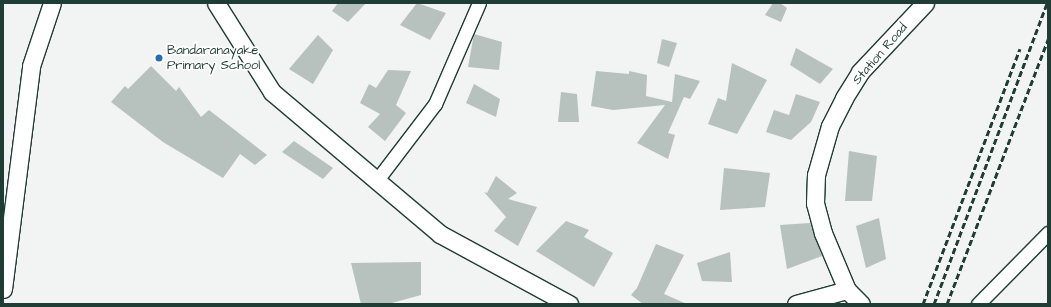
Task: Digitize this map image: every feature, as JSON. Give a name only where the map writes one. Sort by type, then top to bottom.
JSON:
[{"type":"street","points":[[3,289],[32,66],[52,3]]},
{"type":"street","points":[[216,3],[272,92],[440,234],[569,304]]},
{"type":"street","points":[[377,180],[435,104],[480,3]]},
{"type":"street","name":"Station Road","points":[[847,290],[823,233],[815,203],[816,175],[830,126],[860,72],[925,3]]},
{"type":"street","points":[[978,304],[1048,233]]},
{"type":"street","points":[[796,304],[847,290],[861,304]]},
{"type":"building","points":[[338,3],[366,3],[348,22],[332,11]]},
{"type":"building","points":[[417,3],[446,13],[430,40],[400,25]]},
{"type":"building","points":[[773,3],[780,3],[787,8],[781,22],[765,15]]},
{"type":"building","points":[[474,34],[502,42],[499,70],[468,67]]},
{"type":"building","points":[[318,35],[333,50],[313,84],[289,69]]},
{"type":"building","points":[[662,39],[677,43],[669,67],[657,63]]},
{"type":"building","points":[[796,48],[833,69],[820,84],[790,65]]},
{"type":"building","points":[[732,63],[767,80],[737,134],[708,124],[718,98],[726,101]]},
{"type":"building","points":[[151,66],[176,91],[179,87],[201,117],[209,110],[267,155],[255,165],[240,154],[223,178],[163,142],[111,102],[125,86],[128,89]]},
{"type":"building","points":[[388,70],[411,71],[396,105],[406,113],[385,141],[368,127],[380,114],[360,103],[369,84],[376,88]]},
{"type":"building","points":[[596,71],[629,74],[629,71],[647,75],[646,96],[672,102],[675,74],[700,81],[690,99],[684,97],[668,133],[675,135],[668,159],[637,143],[665,105],[613,110],[591,106]]},
{"type":"building","points":[[474,84],[500,99],[496,117],[466,103]]},
{"type":"building","points":[[561,92],[577,94],[579,122],[558,122]]},
{"type":"building","points":[[796,94],[820,102],[811,122],[791,140],[766,132],[774,110],[789,115]]},
{"type":"building","points":[[294,141],[333,168],[323,179],[282,152]]},
{"type":"building","points":[[849,151],[877,156],[872,201],[845,201]]},
{"type":"building","points":[[724,168],[770,173],[765,207],[720,210]]},
{"type":"building","points":[[496,176],[517,193],[508,199],[537,207],[518,246],[494,231],[506,217],[484,192],[487,193]]},
{"type":"building","points":[[879,218],[886,259],[866,268],[856,226]]},
{"type":"building","points":[[566,221],[589,230],[584,237],[613,253],[594,287],[536,251]]},
{"type":"building","points":[[810,223],[822,256],[787,269],[780,225]]},
{"type":"building","points":[[656,244],[684,255],[664,294],[687,304],[643,304],[631,295],[637,288]]},
{"type":"building","points":[[730,252],[732,282],[702,281],[697,263]]},
{"type":"building","points":[[421,262],[421,295],[388,304],[361,304],[351,263]]},
{"type":"railway","points":[[934,304],[1047,3]]},
{"type":"railway","points":[[947,304],[1048,39]]},
{"type":"railway","points":[[923,304],[1020,49]]},
{"type":"place","name":"Bandaranayake Primary School","points":[[159,58]]}]
